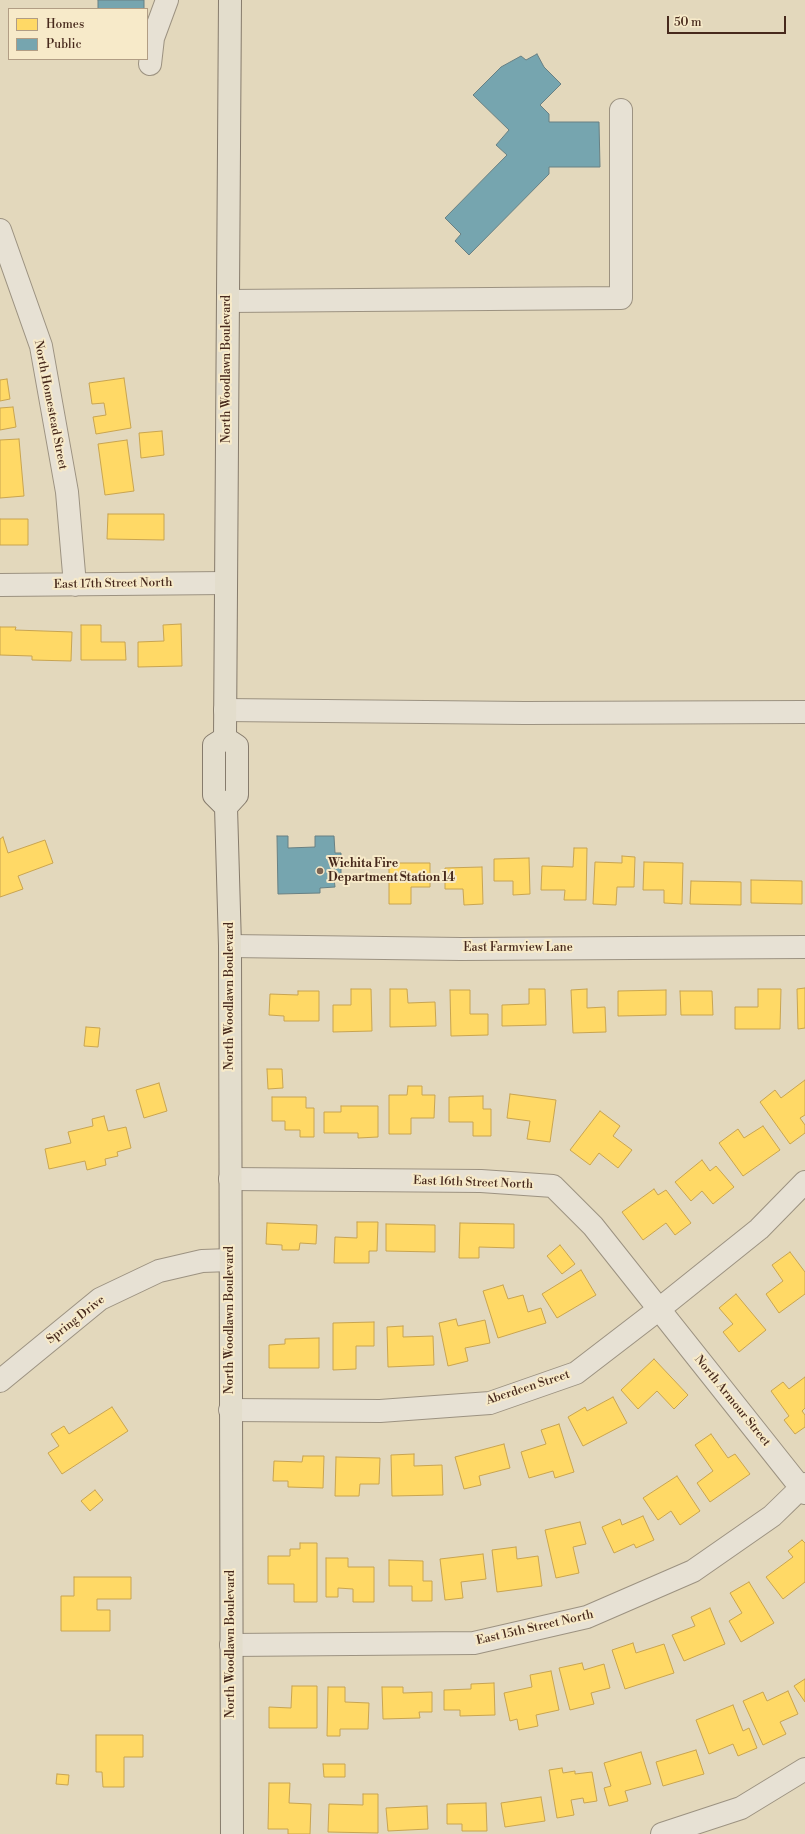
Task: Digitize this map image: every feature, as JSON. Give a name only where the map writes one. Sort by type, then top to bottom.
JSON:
[{"type":"main road","name":"North Woodlawn Boulevard","points":[[230,0],[225,738],[214,746],[214,795],[226,807],[230,946],[232,1834]]},
{"type":"street","points":[[150,64],[153,38],[167,0]]},
{"type":"street","points":[[228,301],[621,298],[621,110]]},
{"type":"street","name":"North Homestead Street","points":[[0,230],[40,346],[67,492],[75,585]]},
{"type":"street","name":"East 17th Street North","points":[[0,585],[226,583]]},
{"type":"street","points":[[225,710],[525,713],[805,712]]},
{"type":"street","name":"East Farmview Lane","points":[[230,946],[461,948],[805,947]]},
{"type":"street","name":"East 16th Street North","points":[[230,1179],[481,1181],[553,1186],[593,1226],[658,1310]]},
{"type":"street","name":"Aberdeen Street","points":[[230,1410],[380,1411],[490,1403],[576,1373],[759,1229],[805,1182]]},
{"type":"street","name":"Spring Drive","points":[[0,1381],[100,1299],[159,1271],[202,1261],[230,1260]]},
{"type":"street","name":"North Armour Street","points":[[658,1310],[804,1488]]},
{"type":"street","name":"East 15th Street North","points":[[231,1645],[474,1643],[587,1617],[693,1571],[772,1516],[804,1488]]},
{"type":"street","points":[[662,1834],[741,1808],[805,1769]]},
{"type":"building: Homes","points":[[124,378],[131,428],[96,434],[93,417],[106,415],[104,403],[92,404],[89,383]]},
{"type":"building: Homes","points":[[7,379],[10,399],[0,401],[0,380]]},
{"type":"building: Homes","points":[[13,407],[16,427],[0,430],[0,408]]},
{"type":"building: Homes","points":[[162,431],[164,455],[141,458],[139,433]]},
{"type":"building: Homes","points":[[19,439],[24,496],[0,498],[0,440]]},
{"type":"building: Homes","points":[[127,440],[134,491],[105,495],[98,444]]},
{"type":"building: Homes","points":[[108,514],[164,514],[164,540],[107,539]]},
{"type":"building: Homes","points":[[0,519],[28,519],[28,545],[0,545]]},
{"type":"building: Homes","points":[[181,624],[182,666],[138,667],[138,642],[164,641],[163,625]]},
{"type":"building: Homes","points":[[81,625],[101,625],[101,642],[125,642],[126,660],[81,660]]},
{"type":"building: Homes","points":[[0,627],[16,627],[15,630],[72,632],[71,661],[32,660],[32,656],[0,655]]},
{"type":"building: Homes","points":[[3,837],[8,853],[45,840],[53,863],[18,876],[23,889],[0,897],[0,839]]},
{"type":"building: Homes","points":[[574,848],[587,848],[586,900],[564,900],[565,890],[541,890],[542,866],[573,867]]},
{"type":"building: Homes","points":[[622,856],[635,857],[634,887],[617,887],[616,905],[593,904],[595,862],[622,863]]},
{"type":"building: Homes","points":[[529,858],[530,894],[513,895],[513,881],[494,881],[494,859]]},
{"type":"building: Homes","points":[[644,862],[683,863],[682,904],[664,903],[664,890],[643,890]]},
{"type":"building: Homes","points":[[389,863],[430,863],[430,887],[411,887],[411,904],[389,904]]},
{"type":"building: Homes","points":[[482,867],[483,904],[464,905],[463,889],[445,889],[445,868]]},
{"type":"building: Homes","points":[[751,880],[802,881],[802,904],[751,903]]},
{"type":"building: Homes","points":[[691,881],[741,882],[741,905],[690,904]]},
{"type":"building: Homes","points":[[805,988],[805,1028],[798,1029],[797,989]]},
{"type":"building: Homes","points":[[351,989],[371,989],[372,1031],[333,1032],[333,1005],[351,1005]]},
{"type":"building: Homes","points":[[390,989],[407,989],[408,1003],[435,1002],[436,1026],[390,1027]]},
{"type":"building: Homes","points":[[529,989],[545,989],[546,1025],[502,1026],[502,1005],[529,1004]]},
{"type":"building: Homes","points":[[587,989],[587,1008],[605,1007],[606,1032],[573,1033],[571,990]]},
{"type":"building: Homes","points":[[758,989],[781,989],[780,1029],[735,1029],[735,1007],[758,1007]]},
{"type":"building: Homes","points":[[450,990],[470,990],[470,1014],[488,1014],[488,1035],[451,1036]]},
{"type":"building: Homes","points":[[666,990],[666,1015],[618,1016],[618,991]]},
{"type":"building: Homes","points":[[298,991],[319,991],[319,1021],[284,1021],[284,1016],[269,1015],[270,994],[298,995]]},
{"type":"building: Homes","points":[[680,991],[712,991],[713,1015],[681,1015]]},
{"type":"building: Homes","points":[[86,1027],[100,1028],[98,1047],[84,1046]]},
{"type":"building: Homes","points":[[267,1069],[282,1069],[283,1088],[268,1089]]},
{"type":"building: Homes","points":[[805,1080],[805,1115],[800,1118],[805,1125],[805,1133],[790,1144],[760,1102],[775,1090],[781,1098]]},
{"type":"building: Homes","points":[[159,1083],[167,1111],[144,1118],[136,1090]]},
{"type":"building: Homes","points":[[408,1086],[422,1086],[422,1095],[435,1095],[434,1118],[411,1118],[411,1134],[389,1134],[389,1095],[407,1095]]},
{"type":"building: Homes","points":[[510,1094],[556,1100],[550,1142],[527,1139],[530,1121],[507,1118]]},
{"type":"building: Homes","points":[[483,1096],[483,1109],[491,1109],[491,1136],[473,1136],[473,1122],[449,1122],[449,1097]]},
{"type":"building: Homes","points":[[272,1097],[306,1097],[306,1108],[314,1108],[314,1137],[300,1137],[300,1130],[285,1130],[285,1121],[272,1121]]},
{"type":"building: Homes","points":[[341,1106],[378,1106],[378,1137],[358,1138],[358,1133],[324,1133],[324,1112],[341,1112]]},
{"type":"building: Homes","points":[[600,1111],[620,1126],[613,1136],[632,1150],[618,1168],[599,1153],[590,1165],[570,1150]]},
{"type":"building: Homes","points":[[104,1116],[108,1131],[126,1127],[131,1148],[117,1152],[118,1156],[105,1159],[106,1165],[87,1170],[85,1161],[49,1169],[45,1149],[71,1143],[68,1132],[93,1126],[92,1119]]},
{"type":"building: Homes","points":[[763,1126],[780,1150],[743,1176],[719,1143],[738,1129],[744,1138]]},
{"type":"building: Homes","points":[[702,1160],[710,1171],[716,1166],[734,1187],[713,1204],[702,1191],[691,1201],[675,1182]]},
{"type":"building: Homes","points":[[654,1189],[658,1195],[666,1190],[691,1223],[675,1235],[666,1223],[643,1240],[622,1212]]},
{"type":"building: Homes","points":[[357,1222],[378,1222],[377,1251],[369,1251],[369,1263],[334,1263],[335,1237],[357,1238]]},
{"type":"building: Homes","points":[[267,1223],[317,1225],[316,1244],[300,1243],[299,1250],[282,1250],[282,1245],[266,1244]]},
{"type":"building: Homes","points":[[460,1223],[514,1224],[514,1248],[479,1247],[479,1258],[459,1258]]},
{"type":"building: Homes","points":[[386,1224],[435,1225],[435,1252],[386,1251]]},
{"type":"building: Homes","points":[[560,1245],[575,1264],[562,1274],[547,1256]]},
{"type":"building: Homes","points":[[790,1252],[805,1272],[805,1294],[779,1313],[766,1294],[783,1281],[772,1265]]},
{"type":"building: Homes","points":[[581,1270],[596,1295],[557,1318],[542,1294]]},
{"type":"building: Homes","points":[[503,1285],[508,1299],[523,1295],[528,1312],[541,1308],[546,1323],[498,1338],[483,1291]]},
{"type":"building: Homes","points":[[736,1294],[766,1330],[739,1352],[723,1332],[733,1324],[719,1308]]},
{"type":"building: Homes","points":[[456,1319],[458,1326],[485,1320],[490,1343],[465,1348],[468,1361],[448,1366],[439,1323]]},
{"type":"building: Homes","points":[[374,1322],[374,1346],[356,1346],[356,1369],[333,1370],[333,1323]]},
{"type":"building: Homes","points":[[403,1326],[403,1337],[433,1336],[434,1365],[388,1367],[387,1327]]},
{"type":"building: Homes","points":[[319,1338],[319,1368],[269,1368],[269,1345],[285,1344],[285,1339]]},
{"type":"building: Homes","points":[[654,1359],[688,1395],[674,1409],[657,1391],[638,1409],[621,1390]]},
{"type":"building: Homes","points":[[805,1377],[805,1408],[802,1411],[805,1415],[805,1427],[795,1434],[784,1420],[789,1416],[771,1391],[783,1382],[789,1389]]},
{"type":"building: Homes","points":[[613,1397],[627,1423],[583,1446],[568,1417],[585,1407],[587,1411]]},
{"type":"building: Homes","points":[[112,1407],[128,1431],[62,1474],[48,1453],[59,1446],[51,1434],[64,1426],[69,1434]]},
{"type":"building: Homes","points":[[559,1424],[574,1472],[555,1478],[553,1471],[529,1478],[521,1452],[546,1444],[541,1430]]},
{"type":"building: Homes","points":[[711,1434],[728,1458],[735,1454],[750,1474],[710,1502],[697,1483],[713,1471],[695,1445]]},
{"type":"building: Homes","points":[[504,1444],[510,1468],[479,1476],[481,1485],[464,1489],[455,1457]]},
{"type":"building: Homes","points":[[414,1454],[414,1466],[442,1465],[443,1495],[392,1496],[391,1455]]},
{"type":"building: Homes","points":[[303,1456],[324,1456],[323,1488],[288,1487],[288,1481],[273,1481],[274,1461],[302,1462]]},
{"type":"building: Homes","points":[[336,1457],[380,1458],[379,1484],[360,1484],[359,1496],[335,1496]]},
{"type":"building: Homes","points":[[677,1476],[700,1511],[680,1525],[671,1511],[658,1520],[643,1498]]},
{"type":"building: Homes","points":[[95,1490],[103,1500],[90,1511],[81,1501]]},
{"type":"building: Homes","points":[[643,1516],[654,1540],[636,1548],[634,1544],[614,1553],[602,1527],[620,1519],[622,1525]]},
{"type":"building: Homes","points":[[580,1522],[586,1544],[573,1547],[579,1573],[556,1578],[545,1530]]},
{"type":"building: Homes","points":[[802,1540],[805,1543],[805,1582],[783,1599],[766,1577],[793,1557],[788,1551]]},
{"type":"building: Homes","points":[[300,1543],[317,1543],[317,1602],[294,1602],[294,1584],[268,1584],[268,1556],[290,1556],[290,1549],[300,1549]]},
{"type":"building: Homes","points":[[516,1547],[517,1559],[538,1556],[542,1586],[497,1592],[492,1550]]},
{"type":"building: Homes","points":[[483,1554],[486,1579],[461,1582],[463,1598],[445,1600],[440,1559]]},
{"type":"building: Homes","points":[[326,1558],[348,1558],[348,1567],[374,1567],[374,1602],[353,1602],[353,1589],[338,1588],[338,1597],[326,1597]]},
{"type":"building: Homes","points":[[389,1560],[423,1561],[423,1581],[432,1581],[432,1601],[412,1601],[412,1586],[389,1586]]},
{"type":"building: Homes","points":[[74,1577],[131,1577],[131,1599],[97,1599],[97,1610],[110,1610],[110,1631],[61,1631],[61,1596],[74,1596]]},
{"type":"building: Homes","points":[[749,1582],[774,1623],[741,1642],[729,1621],[742,1613],[730,1593]]},
{"type":"building: Homes","points":[[710,1608],[725,1644],[684,1661],[672,1635],[695,1626],[691,1617]]},
{"type":"building: Homes","points":[[633,1643],[636,1653],[664,1644],[674,1673],[625,1689],[612,1650]]},
{"type":"building: Homes","points":[[582,1663],[584,1670],[604,1664],[610,1688],[591,1693],[594,1704],[570,1710],[559,1668]]},
{"type":"building: Homes","points":[[551,1671],[559,1710],[536,1715],[538,1726],[519,1730],[517,1719],[510,1721],[504,1693],[532,1687],[530,1675]]},
{"type":"building: Homes","points":[[805,1679],[805,1702],[794,1686]]},
{"type":"building: Homes","points":[[494,1683],[495,1715],[460,1716],[460,1710],[444,1710],[444,1690],[471,1689],[471,1684]]},
{"type":"building: Homes","points":[[292,1686],[317,1686],[317,1728],[269,1728],[269,1707],[291,1708]]},
{"type":"building: Homes","points":[[328,1687],[345,1687],[345,1702],[369,1703],[368,1729],[340,1729],[340,1736],[327,1736]]},
{"type":"building: Homes","points":[[382,1687],[403,1687],[403,1693],[432,1692],[432,1712],[419,1712],[420,1718],[383,1719]]},
{"type":"building: Homes","points":[[788,1691],[798,1714],[780,1722],[786,1734],[763,1745],[743,1701],[763,1692],[767,1701]]},
{"type":"building: Homes","points":[[733,1705],[743,1731],[749,1728],[757,1748],[738,1756],[733,1744],[709,1754],[696,1720]]},
{"type":"building: Homes","points":[[96,1735],[143,1735],[143,1757],[124,1757],[124,1787],[103,1787],[102,1772],[96,1772]]},
{"type":"building: Homes","points":[[696,1750],[704,1774],[663,1786],[656,1762]]},
{"type":"building: Homes","points":[[641,1752],[651,1784],[625,1791],[628,1801],[609,1806],[604,1788],[611,1786],[604,1763]]},
{"type":"building: Homes","points":[[323,1764],[345,1764],[345,1777],[324,1777]]},
{"type":"building: Homes","points":[[562,1768],[563,1773],[575,1771],[575,1774],[592,1772],[597,1801],[584,1803],[583,1798],[571,1800],[574,1815],[557,1818],[549,1770]]},
{"type":"building: Homes","points":[[57,1774],[69,1775],[68,1785],[56,1784]]},
{"type":"building: Homes","points":[[269,1783],[290,1783],[289,1803],[311,1804],[310,1834],[288,1834],[288,1829],[268,1829]]},
{"type":"building: Homes","points":[[363,1794],[378,1794],[378,1833],[328,1832],[329,1804],[363,1805]]},
{"type":"building: Homes","points":[[541,1797],[545,1821],[505,1827],[501,1803]]},
{"type":"building: Homes","points":[[486,1803],[487,1831],[462,1831],[462,1824],[447,1824],[447,1804]]},
{"type":"building: Homes","points":[[427,1806],[428,1829],[388,1831],[386,1808]]},
{"type":"building: Public","points":[[98,0],[144,0],[144,8],[98,8]]},
{"type":"building: Public","points":[[537,54],[544,67],[561,84],[540,105],[549,114],[549,122],[599,122],[600,167],[549,167],[549,174],[469,255],[455,241],[461,234],[445,218],[507,155],[496,145],[509,130],[473,95],[501,67],[521,56],[526,60]]},
{"type":"building: Public","points":[[277,836],[288,836],[288,848],[315,847],[315,836],[334,836],[335,853],[341,853],[341,878],[334,878],[335,887],[320,888],[320,893],[278,894]]},
{"type":"place","name":"Wichita Fire Department Station 14","points":[[320,871]]}]
